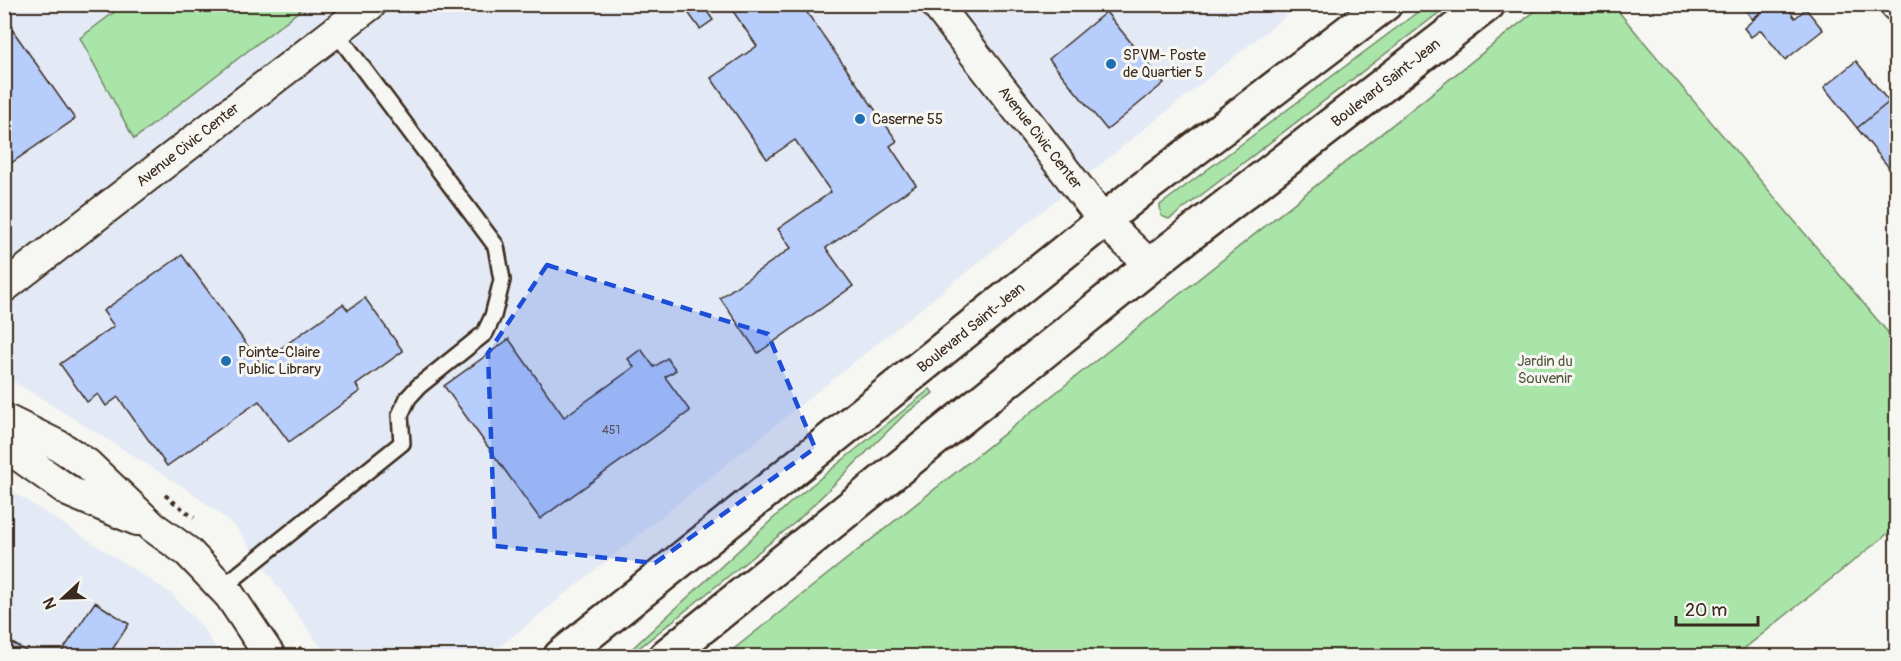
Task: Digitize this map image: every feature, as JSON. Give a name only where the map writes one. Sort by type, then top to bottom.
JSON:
[{"type":"main road","name":"Boulevard Saint-Jean","points":[[561,657],[1104,221],[1385,4]]},
{"type":"main road","name":"Boulevard Saint-Jean","points":[[666,657],[1151,266],[1488,4]]},
{"type":"street","name":"Avenue Civic Center","points":[[4,286],[371,4]]},
{"type":"street","name":"Avenue Civic Center","points":[[936,4],[1104,221],[1151,266]]},
{"type":"street","points":[[4,418],[77,457],[153,527],[188,552],[223,587],[270,657]]},
{"type":"street","points":[[4,445],[70,492],[153,527]]},
{"type":"lane","points":[[223,587],[402,443],[400,415],[408,398],[419,386],[485,333],[493,316],[502,280],[496,246],[335,31]]},
{"type":"highlighted area","points":[[547,265],[768,334],[815,448],[655,563],[495,546],[488,353]]},
{"type":"shaded area","points":[[995,4],[1005,16],[1019,4],[1299,5],[488,656],[327,656],[236,527],[187,489],[5,376],[4,5],[124,5],[81,38],[134,139],[307,5]]},
{"type":"shaded area","points":[[4,486],[172,594],[202,627],[221,656],[5,656]]},
{"type":"green space","points":[[125,4],[307,5],[134,139],[80,38]]},
{"type":"green space","name":"Jardin du Souvenir","points":[[1544,4],[1613,5],[1896,342],[1896,527],[1735,656],[725,656]]},
{"type":"green space","points":[[1427,5],[1449,5],[1174,216],[1169,219],[1161,216],[1160,205]]},
{"type":"green space","points":[[930,389],[933,393],[903,416],[797,521],[629,656],[624,656],[791,502]]},
{"type":"building","points":[[682,4],[702,4],[713,20],[700,29]]},
{"type":"building","points":[[728,4],[801,4],[897,141],[890,146],[916,185],[826,248],[853,286],[758,353],[720,298],[791,248],[778,229],[831,192],[795,140],[767,159],[711,78],[757,46]]},
{"type":"building","points":[[1741,4],[1771,4],[1752,19]]},
{"type":"building","points":[[1771,4],[1785,4],[1795,18],[1806,9],[1823,30],[1785,60],[1761,30],[1751,37],[1744,28]]},
{"type":"building","points":[[1106,12],[1164,83],[1107,130],[1049,59]]},
{"type":"building","points":[[4,18],[75,119],[4,168]]},
{"type":"building","points":[[1856,61],[1889,102],[1857,128],[1824,87]]},
{"type":"building","points":[[1889,102],[1896,111],[1896,163],[1890,169],[1857,128]]},
{"type":"building","points":[[182,255],[260,363],[343,304],[348,310],[365,298],[403,351],[356,385],[360,391],[289,442],[259,401],[167,466],[118,397],[106,406],[98,394],[87,402],[60,364],[114,326],[103,311]]},
{"type":"building","points":[[509,339],[564,417],[634,367],[628,359],[641,349],[654,367],[667,358],[676,370],[665,377],[690,411],[540,519],[444,386]]},
{"type":"building","points":[[95,602],[129,624],[108,656],[59,656]]},
{"type":"building","points":[[4,638],[34,656],[4,656]]},
{"type":"place","name":"SPVM- Poste de Quartier 5","points":[[1111,64]]},
{"type":"place","name":"Caserne 55","points":[[860,119]]},
{"type":"place","name":"Pointe-Claire Public Library","points":[[226,361]]}]
